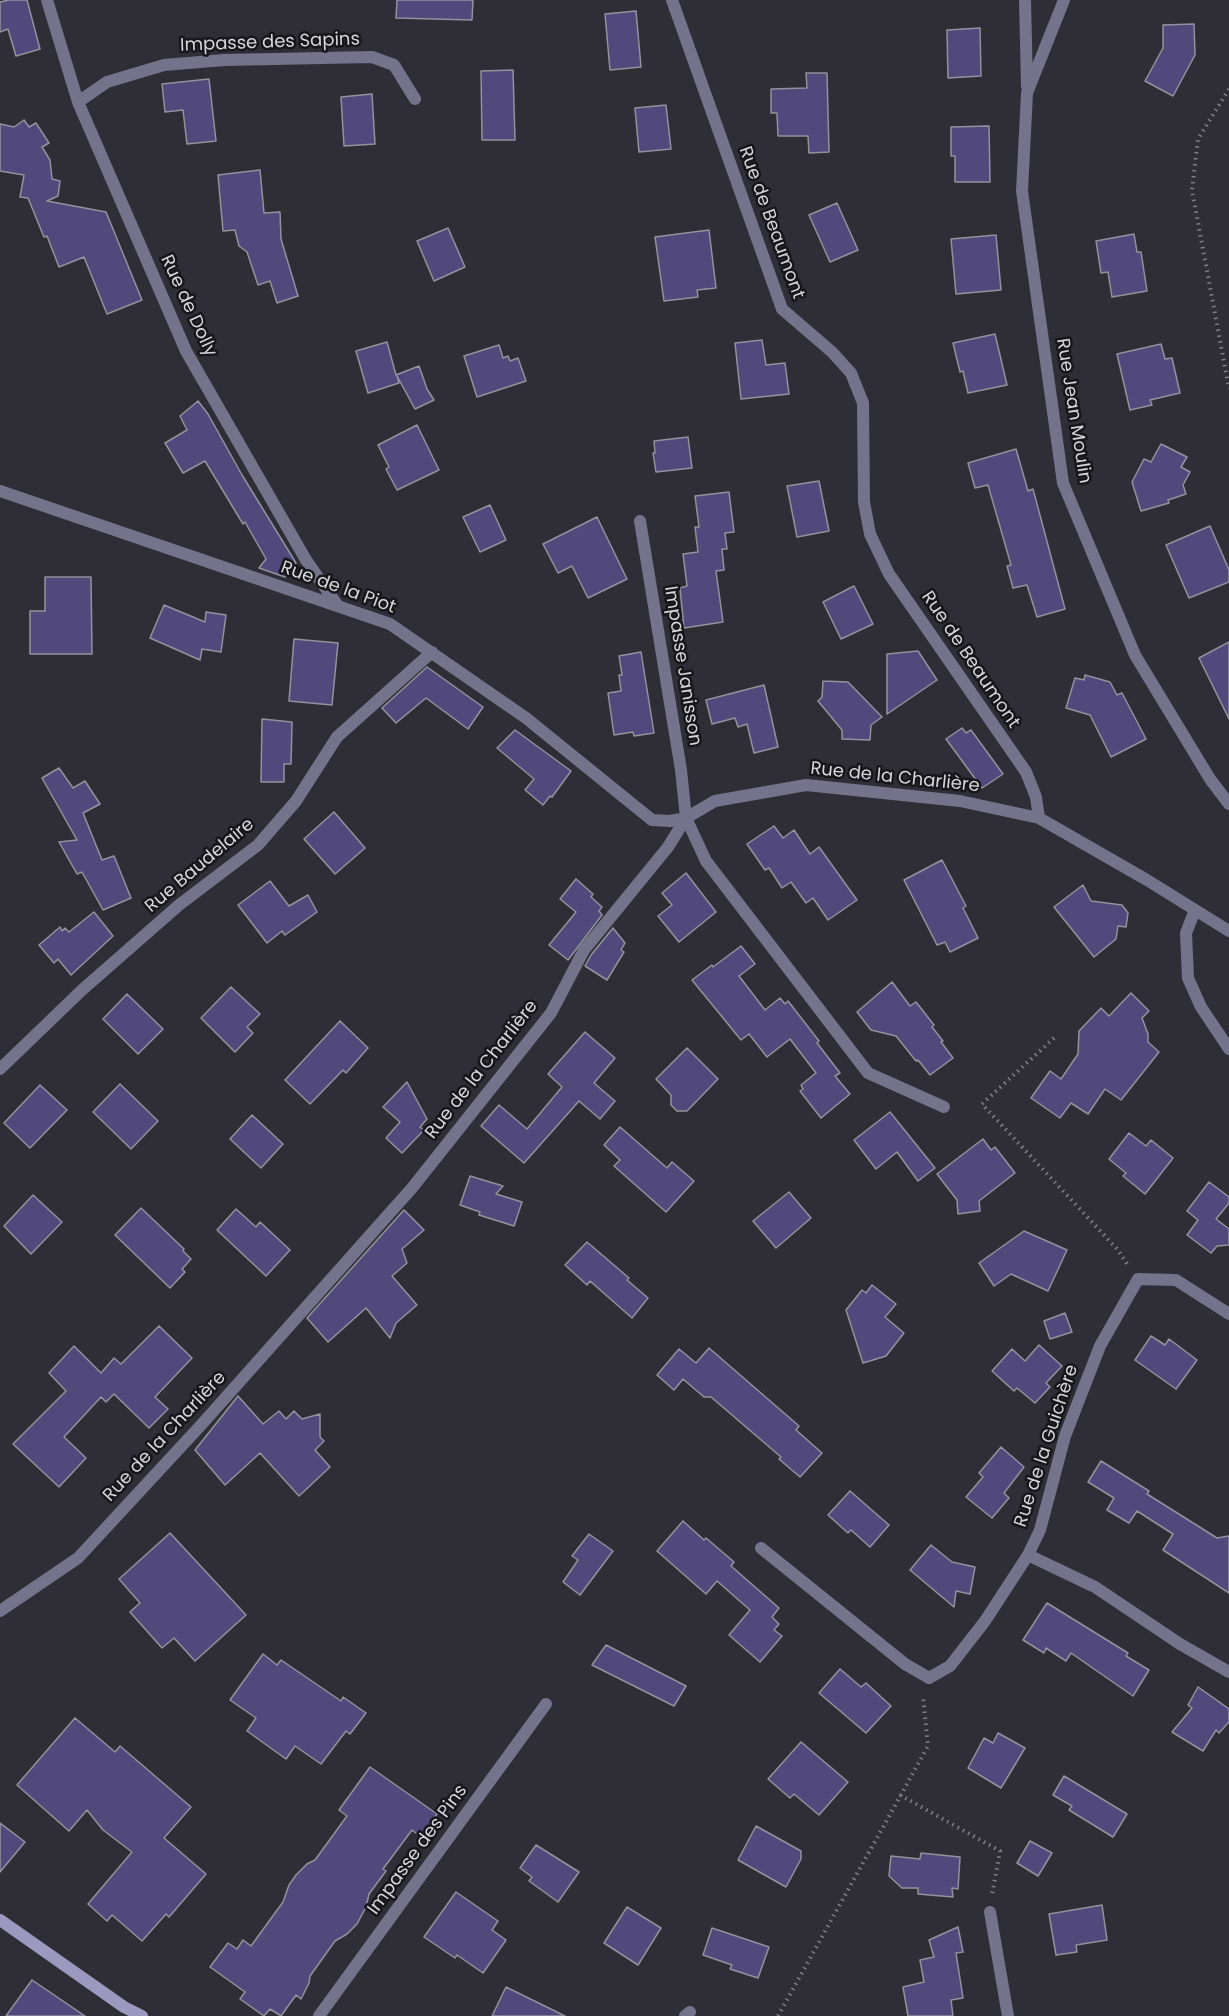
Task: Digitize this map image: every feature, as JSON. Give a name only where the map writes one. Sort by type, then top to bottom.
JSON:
[{"type":"street","name":"Rue de Dolly","points":[[47,0],[78,102],[186,351],[306,560],[338,606]]},
{"type":"street","name":"Rue de Beaumont","points":[[672,0],[782,309],[832,352],[851,373],[859,393],[862,403],[864,502],[870,534],[890,574],[1026,772],[1036,797],[1039,818]]},
{"type":"street","name":"Rue Jean Moulin","points":[[1025,0],[1028,93],[1022,191],[1063,483],[1135,655],[1210,778],[1229,804]]},
{"type":"street","name":"Rue Jean Moulin","points":[[1028,93],[1064,0]]},
{"type":"street","name":"Impasse des Sapins","points":[[78,102],[107,82],[164,65],[224,60],[372,57],[394,65],[415,99]]},
{"type":"street","name":"Rue de la Piot","points":[[0,491],[390,624],[526,718],[652,820],[670,821],[686,818]]},
{"type":"street","name":"Impasse Janisson","points":[[640,521],[681,770],[686,818],[706,861],[868,1073],[944,1107]]},
{"type":"street","name":"Rue Baudelaire","points":[[0,1069],[82,990],[179,905],[258,846],[296,801],[337,737],[432,652]]},
{"type":"street","name":"Rue de la Charlière","points":[[0,1611],[78,1558],[202,1424],[412,1188],[551,1013],[584,950],[668,847],[686,818],[715,801],[806,785],[960,801],[1039,818],[1229,931]]},
{"type":"street","points":[[1195,910],[1186,933],[1188,978],[1201,1007],[1229,1049]]},
{"type":"street","points":[[1138,1279],[1176,1280],[1229,1314]]},
{"type":"street","name":"Rue de la Guichère","points":[[761,1548],[905,1664],[929,1678],[950,1666],[985,1621],[1028,1555],[1040,1530],[1065,1436],[1100,1346],[1138,1279]]},
{"type":"street","name":"Rue de la Guichère","points":[[1028,1555],[1095,1587],[1180,1644],[1229,1672]]},
{"type":"street","name":"Impasse des Pins","points":[[320,2016],[546,1704]]},
{"type":"street","points":[[990,1912],[1008,2016]]},
{"type":"street","points":[[0,1920],[124,2007],[142,2016]]},
{"type":"path","points":[[1229,89],[1198,139],[1192,190],[1229,389]]},
{"type":"path","points":[[1054,1038],[982,1104],[1118,1250],[1138,1279]]},
{"type":"path","points":[[778,2016],[928,1746],[924,1706]]},
{"type":"path","points":[[900,1795],[1000,1851],[990,1912]]},
{"type":"building","points":[[27,0],[40,49],[16,56],[8,29],[0,32],[0,2]]},
{"type":"building","points":[[397,0],[473,0],[472,20],[396,18]]},
{"type":"building","points":[[636,11],[641,67],[610,70],[605,14]]},
{"type":"building","points":[[1194,24],[1195,55],[1173,96],[1145,81],[1163,48],[1163,25]]},
{"type":"building","points":[[980,28],[981,76],[948,78],[947,30]]},
{"type":"building","points":[[513,70],[515,140],[482,140],[481,71]]},
{"type":"building","points":[[806,73],[827,73],[829,152],[809,153],[808,136],[778,136],[777,113],[771,113],[771,89],[807,88]]},
{"type":"building","points":[[209,79],[216,141],[187,144],[183,110],[165,112],[162,84]]},
{"type":"building","points":[[372,94],[375,144],[344,146],[341,97]]},
{"type":"building","points":[[666,105],[671,149],[639,152],[635,108]]},
{"type":"building","points":[[24,120],[29,127],[36,123],[49,143],[42,147],[50,160],[52,179],[60,181],[58,196],[47,201],[106,212],[142,300],[107,314],[84,257],[59,267],[28,198],[20,197],[24,175],[0,171],[0,124],[14,127]]},
{"type":"building","points":[[989,126],[990,182],[955,182],[955,156],[951,156],[951,127]]},
{"type":"building","points":[[260,170],[264,213],[280,212],[281,239],[298,296],[277,303],[270,281],[258,285],[247,252],[239,246],[235,230],[223,231],[218,175]]},
{"type":"building","points":[[837,203],[858,250],[830,262],[809,215]]},
{"type":"building","points":[[448,228],[465,267],[434,281],[417,241]]},
{"type":"building","points":[[709,230],[716,288],[697,290],[698,297],[664,301],[655,237]]},
{"type":"building","points":[[1134,234],[1137,252],[1141,252],[1147,291],[1112,297],[1108,272],[1101,273],[1096,241]]},
{"type":"building","points":[[996,235],[1001,290],[956,294],[951,239]]},
{"type":"building","points":[[995,334],[1007,385],[968,393],[953,343]]},
{"type":"building","points":[[762,340],[766,365],[785,363],[789,394],[741,399],[735,343]]},
{"type":"building","points":[[387,342],[396,375],[419,366],[427,389],[434,400],[415,409],[397,376],[399,383],[368,393],[356,351]]},
{"type":"building","points":[[1161,344],[1165,359],[1172,358],[1180,393],[1150,400],[1152,405],[1130,410],[1117,354]]},
{"type":"building","points":[[499,345],[503,358],[508,356],[510,361],[518,358],[526,381],[477,397],[464,356]]},
{"type":"building","points":[[198,401],[208,414],[296,563],[285,577],[259,568],[266,559],[205,461],[183,473],[165,443],[187,430],[180,416]]},
{"type":"building","points":[[417,425],[439,470],[397,490],[386,469],[389,467],[378,445]]},
{"type":"building","points":[[688,437],[692,468],[656,472],[654,441]]},
{"type":"building","points":[[1161,444],[1187,457],[1181,467],[1190,472],[1183,485],[1186,494],[1168,500],[1169,503],[1141,511],[1132,482],[1144,459],[1151,462]]},
{"type":"building","points":[[1016,449],[1028,491],[1033,489],[1065,609],[1037,617],[1027,585],[1013,588],[1007,566],[1011,565],[988,485],[975,488],[968,463]]},
{"type":"building","points":[[819,481],[829,531],[797,537],[787,486]]},
{"type":"building","points":[[729,492],[734,532],[725,533],[727,549],[722,549],[724,570],[716,571],[723,622],[684,628],[680,588],[687,586],[683,554],[698,552],[695,527],[699,527],[695,496]]},
{"type":"building","points":[[490,505],[506,540],[480,552],[463,517]]},
{"type":"building","points":[[597,517],[627,579],[588,598],[572,566],[558,573],[543,544]]},
{"type":"building","points":[[1210,526],[1229,570],[1229,582],[1189,598],[1166,545]]},
{"type":"building","points":[[45,577],[91,577],[92,654],[30,654],[30,611],[45,611]]},
{"type":"building","points":[[854,586],[873,624],[841,639],[823,602]]},
{"type":"building","points":[[164,605],[205,622],[206,612],[226,615],[221,652],[202,649],[200,660],[150,638]]},
{"type":"building","points":[[294,639],[338,643],[332,705],[289,701]]},
{"type":"building","points":[[1229,642],[1229,719],[1199,658]]},
{"type":"building","points":[[918,651],[937,680],[887,714],[887,654]]},
{"type":"building","points":[[641,652],[654,733],[634,736],[633,732],[614,735],[608,693],[621,691],[619,675],[622,675],[619,656]]},
{"type":"building","points":[[427,667],[483,707],[468,729],[426,698],[396,723],[382,708]]},
{"type":"building","points":[[1085,675],[1110,682],[1117,695],[1122,693],[1146,739],[1111,757],[1090,715],[1066,708],[1075,678],[1084,680]]},
{"type":"building","points":[[823,681],[848,682],[882,717],[871,725],[870,740],[842,739],[842,730],[818,701],[822,697]]},
{"type":"building","points":[[764,685],[778,747],[754,753],[747,724],[738,727],[735,718],[712,724],[706,700]]},
{"type":"building","points":[[262,719],[292,722],[291,764],[284,764],[284,782],[261,782]]},
{"type":"building","points":[[962,728],[966,733],[971,730],[1003,774],[982,788],[946,739]]},
{"type":"building","points":[[515,730],[571,771],[552,797],[550,796],[543,805],[525,790],[534,779],[497,748]]},
{"type":"building","points":[[59,768],[73,788],[85,781],[100,804],[83,813],[102,860],[114,856],[131,898],[103,910],[82,872],[77,874],[59,842],[77,840],[42,778]]},
{"type":"building","points":[[334,812],[365,848],[335,874],[304,839]]},
{"type":"building","points":[[774,826],[783,838],[794,830],[810,854],[819,847],[857,900],[828,920],[813,898],[806,903],[791,882],[782,888],[769,868],[765,870],[747,844]]},
{"type":"building","points":[[942,860],[966,906],[963,908],[978,938],[950,952],[945,942],[937,945],[904,880]]},
{"type":"building","points":[[686,873],[716,912],[679,942],[658,916],[672,905],[662,893]]},
{"type":"building","points":[[576,879],[593,894],[591,897],[602,907],[599,911],[602,915],[568,960],[549,945],[576,912],[560,899]]},
{"type":"building","points":[[270,881],[289,906],[308,895],[317,912],[285,935],[282,931],[267,943],[238,905]]},
{"type":"building","points":[[1083,885],[1091,901],[1122,905],[1128,913],[1126,927],[1118,926],[1116,939],[1094,957],[1054,907]]},
{"type":"building","points":[[94,912],[113,936],[71,975],[58,959],[54,963],[39,945],[60,927],[62,931],[65,928],[69,932]]},
{"type":"building","points":[[613,928],[625,943],[621,950],[624,952],[607,980],[585,966]]},
{"type":"building","points":[[741,946],[755,964],[739,976],[765,1010],[780,998],[785,1004],[788,1001],[819,1041],[817,1043],[840,1073],[835,1076],[850,1094],[821,1118],[800,1091],[803,1089],[801,1085],[816,1073],[790,1039],[767,1057],[749,1034],[741,1040],[692,980]]},
{"type":"building","points":[[892,982],[910,1006],[916,1002],[934,1025],[932,1027],[953,1058],[930,1075],[896,1036],[871,1030],[857,1012]]},
{"type":"building","points":[[231,987],[260,1014],[247,1027],[253,1033],[235,1052],[201,1018]]},
{"type":"building","points":[[1131,993],[1149,1011],[1142,1018],[1148,1034],[1148,1042],[1159,1052],[1121,1100],[1105,1089],[1088,1114],[1071,1103],[1060,1118],[1031,1098],[1050,1071],[1061,1079],[1078,1054],[1079,1031],[1101,1008],[1109,1016]]},
{"type":"building","points":[[127,994],[163,1029],[138,1054],[103,1019]]},
{"type":"building","points":[[340,1021],[368,1048],[346,1073],[343,1070],[310,1104],[285,1080]]},
{"type":"building","points":[[585,1032],[615,1058],[594,1083],[615,1101],[600,1119],[579,1101],[524,1163],[481,1126],[499,1105],[527,1129],[562,1087],[548,1074]]},
{"type":"building","points":[[687,1048],[718,1079],[687,1111],[677,1111],[671,1105],[671,1095],[656,1079]]},
{"type":"building","points":[[407,1082],[427,1119],[420,1127],[424,1130],[402,1153],[386,1138],[400,1122],[383,1107]]},
{"type":"building","points":[[120,1084],[158,1121],[131,1149],[93,1112]]},
{"type":"building","points":[[40,1085],[67,1110],[30,1148],[4,1123]]},
{"type":"building","points":[[890,1112],[935,1168],[918,1181],[897,1152],[876,1169],[854,1140]]},
{"type":"building","points":[[252,1115],[283,1144],[261,1168],[230,1139]]},
{"type":"building","points":[[620,1127],[667,1168],[672,1162],[694,1181],[666,1212],[614,1166],[620,1160],[604,1145]]},
{"type":"building","points":[[1129,1133],[1146,1146],[1151,1140],[1173,1158],[1145,1194],[1123,1176],[1126,1173],[1109,1159]]},
{"type":"building","points":[[983,1139],[991,1150],[995,1147],[1015,1173],[979,1201],[980,1211],[958,1214],[957,1200],[937,1174]]},
{"type":"building","points":[[470,1176],[503,1186],[496,1194],[522,1202],[514,1226],[479,1215],[480,1212],[460,1205]]},
{"type":"building","points":[[1209,1182],[1229,1197],[1229,1203],[1216,1219],[1229,1229],[1229,1245],[1217,1246],[1211,1253],[1187,1235],[1198,1220],[1187,1211]]},
{"type":"building","points":[[789,1192],[811,1218],[776,1248],[753,1221]]},
{"type":"building","points":[[33,1195],[62,1222],[31,1254],[4,1226]]},
{"type":"building","points":[[141,1208],[184,1249],[183,1251],[191,1259],[182,1269],[185,1272],[170,1288],[115,1235]]},
{"type":"building","points":[[236,1209],[256,1227],[260,1222],[290,1250],[266,1276],[217,1230]]},
{"type":"building","points":[[404,1210],[424,1230],[402,1249],[407,1263],[392,1276],[417,1305],[396,1323],[390,1338],[366,1308],[328,1342],[307,1318]]},
{"type":"building","points":[[1024,1231],[1067,1250],[1048,1291],[1011,1274],[994,1286],[979,1263]]},
{"type":"building","points":[[587,1242],[629,1278],[627,1280],[648,1298],[632,1318],[590,1281],[587,1285],[565,1265]]},
{"type":"building","points":[[872,1285],[896,1304],[885,1317],[904,1333],[886,1356],[863,1363],[846,1310],[862,1290],[866,1293]]},
{"type":"building","points":[[1065,1313],[1072,1332],[1050,1339],[1044,1321]]},
{"type":"building","points":[[159,1326],[192,1358],[155,1397],[168,1409],[149,1428],[114,1394],[106,1402],[101,1397],[64,1437],[86,1458],[59,1487],[13,1444],[66,1391],[49,1373],[74,1346],[101,1373],[114,1358],[121,1364]]},
{"type":"building","points":[[1151,1336],[1165,1345],[1169,1339],[1197,1360],[1176,1389],[1135,1360]]},
{"type":"building","points":[[1039,1345],[1062,1366],[1046,1383],[1050,1387],[1035,1403],[1017,1388],[1014,1391],[992,1371],[1012,1349],[1025,1361]]},
{"type":"building","points":[[709,1348],[799,1426],[796,1430],[822,1453],[800,1477],[779,1459],[781,1457],[711,1397],[704,1397],[683,1379],[674,1390],[657,1375],[679,1349],[696,1363]]},
{"type":"building","points":[[238,1396],[263,1424],[279,1411],[286,1419],[294,1411],[302,1419],[320,1414],[320,1437],[324,1441],[315,1450],[330,1467],[299,1496],[260,1453],[225,1485],[195,1450]]},
{"type":"building","points":[[1001,1447],[1024,1467],[1004,1493],[1009,1498],[992,1518],[966,1497],[983,1477],[979,1473]]},
{"type":"building","points":[[1101,1461],[1149,1491],[1147,1494],[1217,1538],[1229,1536],[1229,1593],[1163,1550],[1173,1534],[1137,1511],[1129,1523],[1107,1510],[1114,1498],[1088,1482]]},
{"type":"building","points":[[850,1491],[889,1525],[870,1547],[851,1530],[848,1533],[828,1515]]},
{"type":"building","points":[[683,1521],[734,1562],[731,1566],[779,1608],[772,1617],[779,1624],[774,1630],[782,1636],[760,1662],[729,1635],[750,1610],[717,1581],[706,1594],[657,1551]]},
{"type":"building","points":[[170,1533],[246,1615],[195,1661],[174,1638],[162,1648],[130,1612],[140,1603],[119,1579]]},
{"type":"building","points":[[589,1534],[613,1551],[580,1595],[563,1582],[578,1560],[572,1556]]},
{"type":"building","points":[[931,1545],[952,1562],[975,1567],[970,1594],[956,1591],[954,1607],[910,1570]]},
{"type":"building","points":[[1047,1603],[1128,1653],[1126,1656],[1149,1670],[1133,1696],[1071,1653],[1066,1661],[1046,1648],[1044,1653],[1023,1640]]},
{"type":"building","points":[[606,1645],[686,1686],[674,1706],[592,1665]]},
{"type":"building","points":[[263,1654],[277,1665],[281,1660],[341,1701],[343,1697],[366,1713],[350,1734],[346,1731],[321,1764],[295,1746],[286,1759],[247,1731],[256,1718],[230,1700]]},
{"type":"building","points":[[840,1669],[861,1687],[866,1683],[891,1706],[866,1733],[819,1693]]},
{"type":"building","points":[[1198,1687],[1229,1709],[1229,1722],[1219,1733],[1216,1730],[1203,1751],[1172,1732],[1192,1708],[1188,1705]]},
{"type":"building","points":[[75,1718],[115,1752],[120,1746],[191,1807],[164,1838],[206,1874],[169,1917],[166,1914],[142,1941],[112,1915],[107,1921],[88,1904],[132,1852],[103,1830],[87,1810],[69,1831],[17,1785]]},
{"type":"building","points":[[998,1733],[1025,1748],[1001,1788],[968,1768],[984,1738],[993,1743]]},
{"type":"building","points":[[801,1742],[848,1782],[819,1815],[794,1794],[790,1798],[768,1779]]},
{"type":"building","points":[[370,1767],[437,1814],[421,1837],[412,1830],[383,1869],[386,1871],[369,1894],[366,1907],[357,1924],[335,1941],[310,1976],[301,1999],[296,1995],[281,2016],[270,2009],[264,2016],[240,1999],[245,1992],[210,1967],[228,1943],[237,1949],[243,1940],[251,1946],[283,1902],[289,1885],[296,1875],[307,1864],[315,1860],[347,1816],[339,1810]]},
{"type":"building","points":[[1064,1776],[1127,1814],[1113,1837],[1069,1810],[1072,1806],[1053,1795]]},
{"type":"building","points":[[0,1823],[25,1842],[0,1872]]},
{"type":"building","points":[[756,1826],[801,1851],[801,1859],[786,1887],[738,1860]]},
{"type":"building","points":[[1030,1841],[1052,1853],[1038,1876],[1017,1863]]},
{"type":"building","points":[[536,1845],[579,1872],[558,1902],[529,1881],[532,1877],[520,1868]]},
{"type":"building","points":[[921,1853],[960,1857],[958,1889],[952,1888],[953,1897],[918,1894],[918,1888],[902,1888],[889,1876],[891,1856],[920,1859]]},
{"type":"building","points":[[456,1892],[498,1921],[492,1930],[506,1940],[483,1973],[457,1955],[455,1958],[424,1937]]},
{"type":"building","points":[[1102,1905],[1107,1940],[1076,1945],[1077,1952],[1056,1955],[1049,1914]]},
{"type":"building","points":[[627,1907],[661,1928],[638,1965],[604,1943]]},
{"type":"building","points":[[958,1927],[963,1952],[956,1953],[963,1998],[951,2000],[953,2016],[908,2016],[903,1987],[924,1982],[920,1960],[934,1957],[929,1940]]},
{"type":"building","points":[[712,1928],[769,1947],[758,1978],[730,1969],[732,1965],[703,1955]]},
{"type":"building","points":[[32,1980],[85,2016],[6,2016]]},
{"type":"building","points":[[506,1987],[565,2016],[492,2016]]}]
